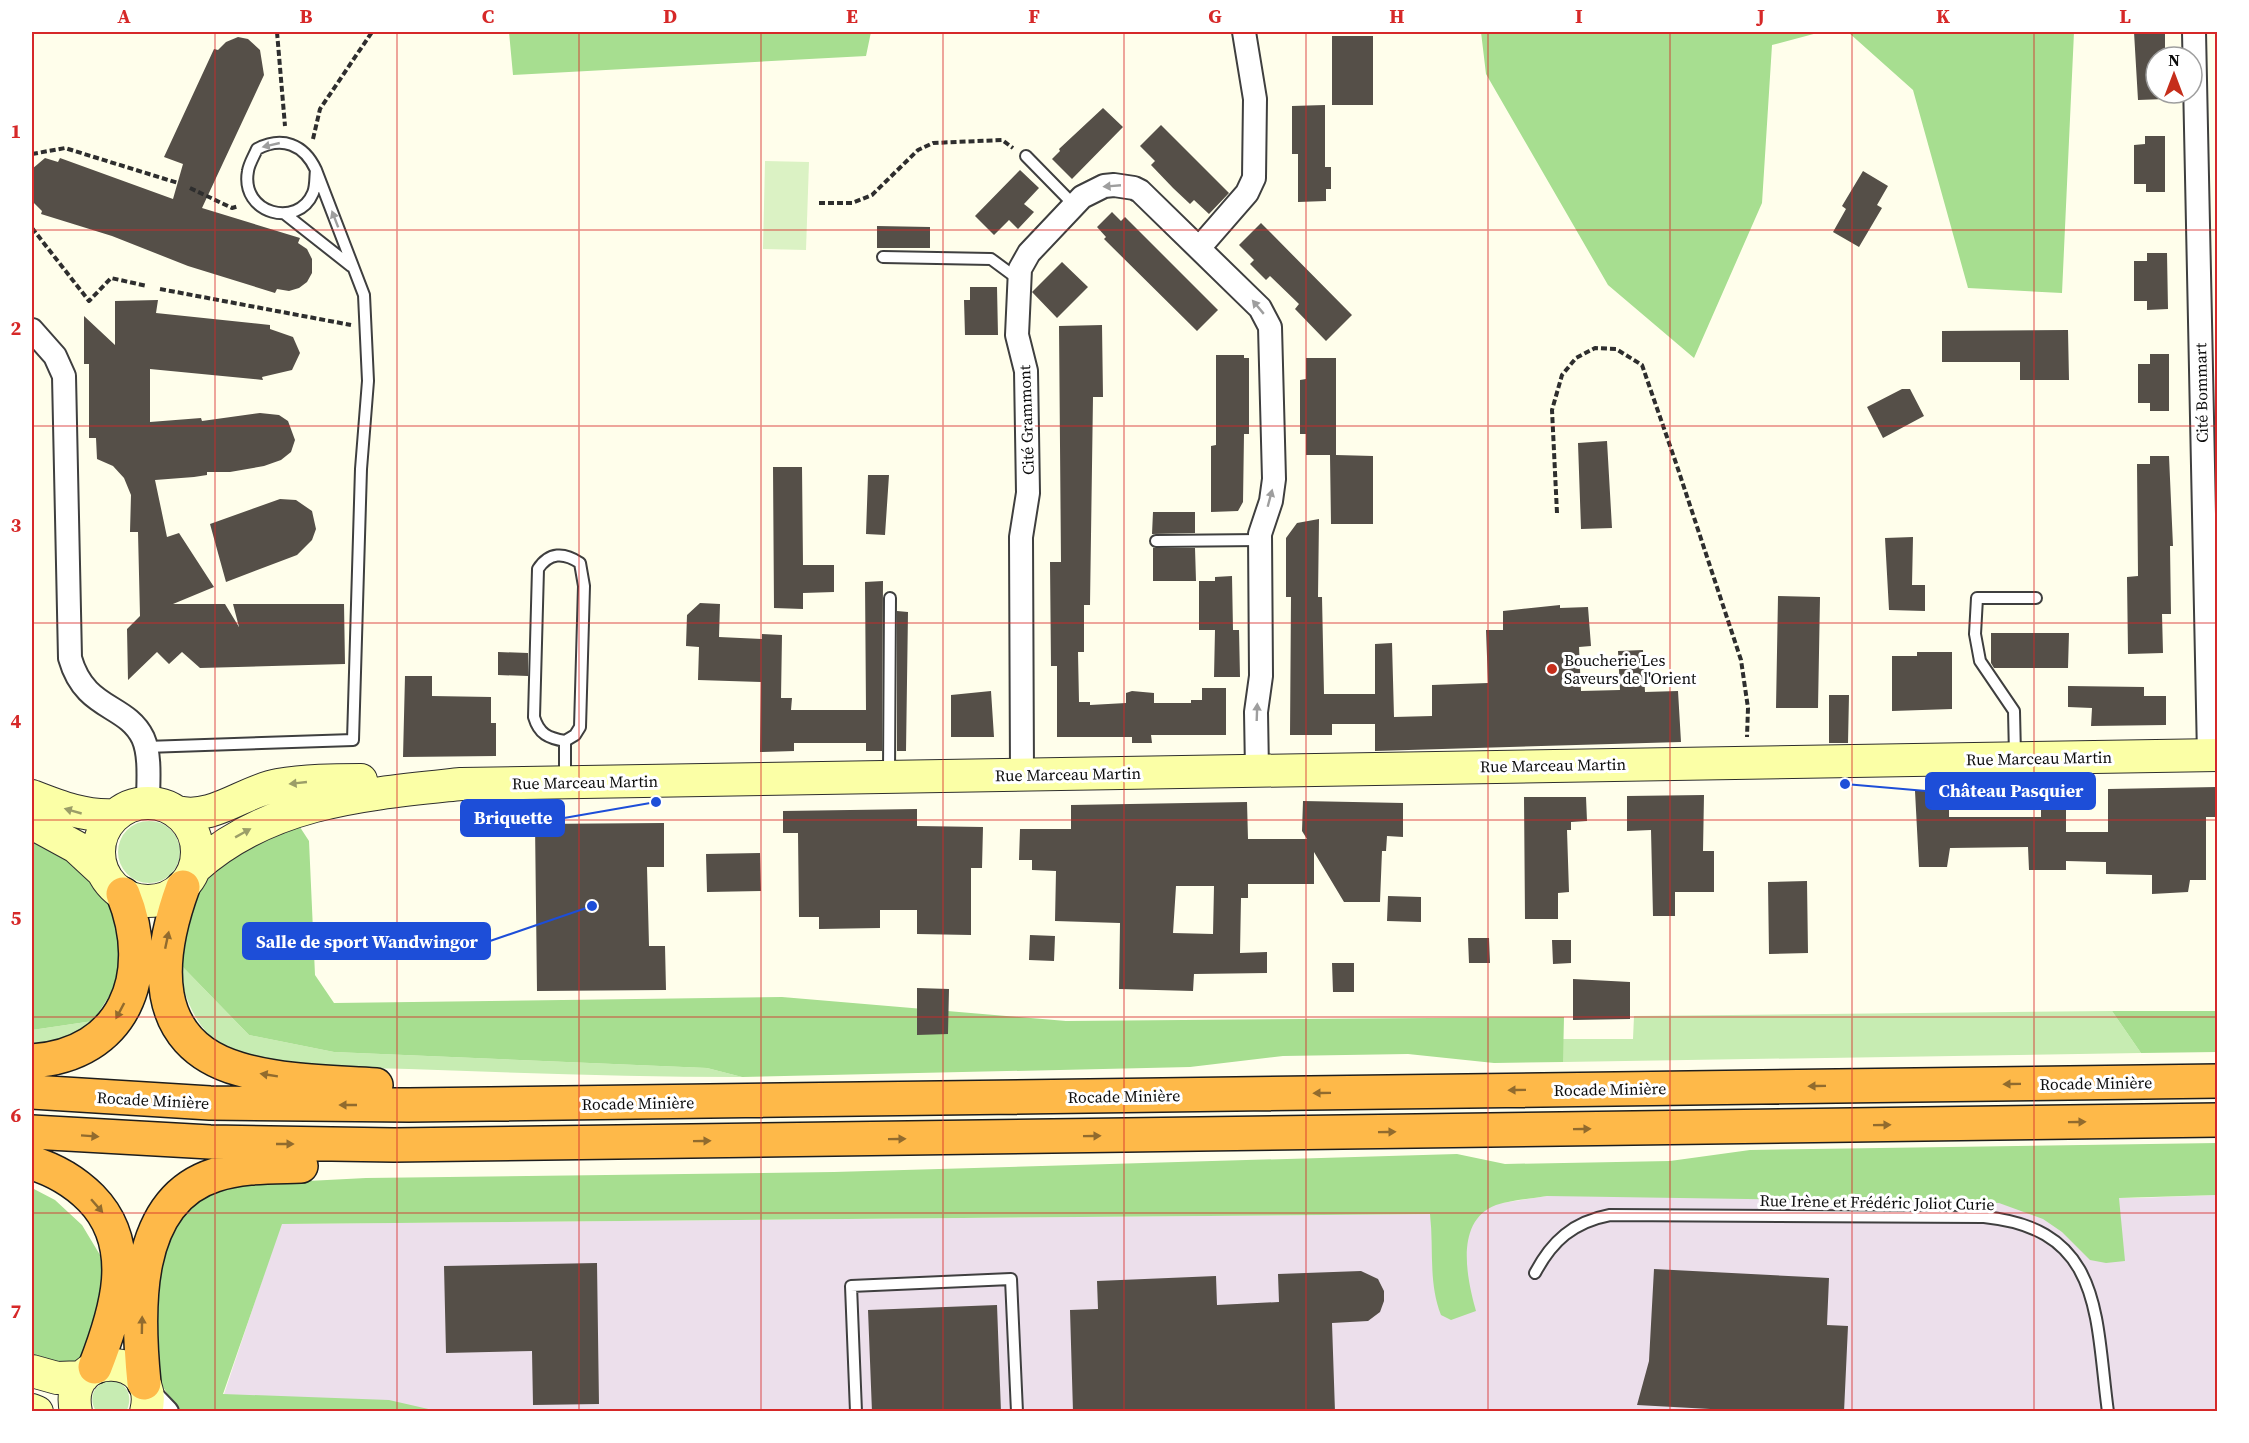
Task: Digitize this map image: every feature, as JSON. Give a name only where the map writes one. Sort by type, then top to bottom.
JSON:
[{"type":"highway","points":[[189,877],[165,950],[166,995],[173,1014],[189,1037],[210,1057],[224,1064],[274,1076],[327,1082],[637,1103]]},
{"type":"highway","points":[[32,1061],[58,1058],[81,1051],[103,1036],[119,1014],[131,986],[136,958],[133,921],[113,883]]},
{"type":"highway","name":"Rocade Minière","points":[[32,1092],[168,1101],[277,1104],[637,1103],[2217,1081]]},
{"type":"highway","points":[[32,1132],[257,1144],[643,1142],[2217,1120]]},
{"type":"highway","points":[[151,1399],[141,1352],[143,1280],[146,1260],[159,1225],[171,1204],[184,1190],[196,1183],[214,1175],[260,1167],[495,1164],[643,1142]]},
{"type":"highway","points":[[32,1163],[61,1175],[82,1190],[106,1216],[115,1237],[119,1260],[117,1294],[89,1372]]},
{"type":"street","points":[[1200,247],[1247,193],[1254,178],[1255,99],[1244,32]]},
{"type":"street","name":"Cité Bommart","points":[[2194,32],[2213,755]]},
{"type":"street","name":"Cité Grammont","points":[[1022,775],[1021,537],[1028,493],[1026,371],[1017,336],[1018,279],[1029,253],[1074,205],[1104,186],[1134,188],[1200,247],[1260,308],[1272,336],[1274,479],[1270,501],[1261,526],[1260,540],[1261,676],[1256,712],[1257,770]]},
{"type":"street","points":[[32,330],[56,356],[61,367],[65,388],[69,658],[78,681],[85,691],[135,726],[146,747],[163,807],[188,823],[195,837],[198,852],[189,877]]},
{"type":"street","name":"Rue Marceau Martin","points":[[32,823],[76,848],[113,883],[137,900],[158,900],[172,896],[189,877],[237,836],[296,810],[352,796],[461,784],[2213,755]]},
{"type":"street","name":"Rue Marceau Martin","points":[[32,796],[83,814],[116,815],[128,807],[163,807],[190,814],[209,812],[265,788],[309,781],[398,779],[461,784]]},
{"type":"street","points":[[113,883],[99,857],[100,841],[106,827],[116,815]]},
{"type":"street","points":[[32,1371],[57,1378],[89,1372],[111,1364],[123,1365],[137,1374],[151,1399]]},
{"type":"street","points":[[76,1412],[75,1394],[89,1372]]},
{"type":"street","points":[[32,1410],[37,1412]]},
{"type":"lane","points":[[146,747],[353,740],[361,469],[368,381],[364,295],[354,268],[316,170],[309,155],[286,143],[270,142],[257,149],[248,170],[248,187],[253,200],[263,210],[285,214],[325,243],[354,268]]},
{"type":"lane","points":[[1026,156],[1074,205]]},
{"type":"lane","points":[[285,214],[304,204],[313,193],[316,170]]},
{"type":"lane","points":[[883,257],[991,259],[1018,279]]},
{"type":"lane","points":[[1156,541],[1260,540]]},
{"type":"lane","points":[[553,555],[570,556],[580,563],[584,586],[580,727],[575,735],[565,741],[549,738],[538,729],[534,717],[538,569],[544,560],[553,555]]},
{"type":"lane","points":[[890,777],[891,597]]},
{"type":"lane","points":[[2015,758],[2014,711],[1980,661],[1975,634],[1977,597],[2036,598]]},
{"type":"lane","points":[[565,741],[565,782]]},
{"type":"lane","name":"Rue Irène et Frédéric Joliot Curie","points":[[1534,1273],[1559,1238],[1583,1222],[1610,1215],[1984,1217],[2017,1222],[2032,1227],[2056,1242],[2084,1273],[2092,1301],[2108,1412]]},
{"type":"lane","points":[[856,1412],[850,1286],[1011,1279],[1017,1412]]},
{"type":"path","points":[[277,32],[286,143]]},
{"type":"path","points":[[309,155],[320,109],[372,32]]},
{"type":"path","points":[[819,203],[852,203],[872,195],[918,150],[933,143],[1002,140],[1026,156]]},
{"type":"path","points":[[32,154],[65,148],[178,183]]},
{"type":"path","points":[[190,188],[232,208],[253,200]]},
{"type":"path","points":[[32,228],[90,301],[111,278],[147,286]]},
{"type":"path","points":[[160,289],[366,327]]},
{"type":"path","points":[[1557,513],[1552,410],[1562,375],[1576,358],[1595,348],[1616,349],[1642,365],[1742,660],[1748,708],[1747,762]]},
{"type":"shaded area","points":[[2217,1195],[2217,1411],[218,1412],[281,1224],[1431,1214],[1547,1196],[2137,1198]]},
{"type":"green space","points":[[509,32],[871,32],[866,56],[513,75]]},
{"type":"green space","points":[[1481,32],[1821,32],[1772,45],[1762,203],[1694,358],[1608,285],[1486,74]]},
{"type":"green space","points":[[1848,32],[2074,32],[2062,293],[1968,288],[1913,90]]},
{"type":"green space","points":[[765,161],[809,162],[806,250],[763,249]]},
{"type":"green space","points":[[143,821],[155,821],[171,830],[178,840],[180,852],[178,864],[171,874],[155,883],[143,883],[132,878],[123,869],[118,858],[118,846],[123,835],[132,826]]},
{"type":"green space","points":[[296,821],[309,841],[315,975],[334,1003],[782,997],[1066,1021],[1564,1017],[1563,1062],[1494,1063],[1408,1054],[1283,1056],[1190,1067],[742,1077],[707,1068],[334,1052],[249,1035],[178,962],[186,907],[208,874],[236,845]]},
{"type":"green space","points":[[32,833],[57,843],[113,906],[123,930],[117,984],[93,1021],[32,1030]]},
{"type":"green space","points":[[178,962],[249,1035],[334,1052],[707,1068],[742,1077],[318,1068],[272,1062],[229,1049],[208,1033],[193,1012],[183,988]]},
{"type":"green space","points":[[2112,1011],[2141,1053],[1563,1062],[1563,1039],[1633,1039],[1634,1016]]},
{"type":"green space","points":[[2112,1011],[2217,1011],[2217,1052],[2141,1053]]},
{"type":"green space","points":[[93,1021],[66,1040],[32,1045],[32,1030]]},
{"type":"green space","points":[[2217,1143],[2217,1195],[2119,1198],[2125,1261],[2106,1263],[2090,1260],[2062,1232],[2043,1219],[1999,1203],[1547,1196],[1502,1203],[1483,1213],[1474,1224],[1469,1237],[1467,1268],[1476,1311],[1451,1320],[1441,1315],[1434,1290],[1430,1214],[282,1224],[223,1394],[389,1400],[437,1411],[182,1411],[174,1404],[161,1384],[154,1365],[155,1282],[170,1237],[188,1209],[212,1193],[249,1184],[366,1178],[834,1172],[1457,1154],[1505,1164],[1670,1161],[1750,1150]]},
{"type":"green space","points":[[32,1188],[55,1200],[82,1225],[100,1255],[107,1287],[83,1356],[71,1364],[32,1361]]},
{"type":"green space","points":[[111,1380],[121,1384],[127,1390],[129,1405],[127,1410],[96,1411],[92,1401],[94,1391],[101,1384]]},
{"type":"building","points":[[2134,32],[2165,32],[2165,45],[2144,45],[2144,100],[2138,100]]},
{"type":"building","points":[[1332,36],[1373,36],[1373,105],[1332,105]]},
{"type":"building","points":[[238,37],[248,39],[260,50],[264,75],[202,208],[300,238],[298,243],[307,249],[312,259],[312,273],[307,282],[289,291],[277,289],[275,293],[188,266],[112,236],[41,214],[42,211],[32,201],[32,169],[45,158],[58,162],[60,158],[173,199],[183,164],[164,157],[214,49],[218,50],[226,42]]},
{"type":"building","points":[[1325,105],[1325,167],[1331,167],[1331,189],[1326,189],[1326,201],[1298,202],[1298,154],[1292,154],[1292,106]]},
{"type":"building","points":[[1103,108],[1123,127],[1072,179],[1052,159],[1060,151],[1059,149]]},
{"type":"building","points":[[1161,125],[1229,193],[1209,214],[1194,200],[1190,204],[1173,188],[1151,165],[1155,161],[1140,146]]},
{"type":"building","points":[[2145,136],[2165,136],[2165,192],[2146,192],[2146,184],[2134,184],[2134,145],[2145,144]]},
{"type":"building","points":[[1020,170],[1039,188],[1024,204],[1034,212],[1018,229],[1009,220],[994,235],[975,216]]},
{"type":"building","points":[[1863,171],[1888,186],[1877,205],[1882,208],[1859,247],[1833,232],[1846,209],[1842,206]]},
{"type":"building","points":[[1112,212],[1121,221],[1125,217],[1218,310],[1197,331],[1104,239],[1106,237],[1097,227]]},
{"type":"building","points":[[1261,223],[1352,315],[1326,341],[1295,309],[1299,304],[1270,276],[1266,280],[1250,264],[1254,260],[1239,245]]},
{"type":"building","points":[[877,226],[930,227],[930,248],[877,248]]},
{"type":"building","points":[[2147,253],[2167,253],[2168,309],[2147,310],[2147,301],[2134,301],[2134,261],[2147,261]]},
{"type":"building","points":[[1062,262],[1088,287],[1057,318],[1032,292]]},
{"type":"building","points":[[970,287],[997,287],[998,335],[965,335],[964,300],[970,300]]},
{"type":"building","points":[[158,300],[156,313],[270,325],[270,329],[293,337],[300,353],[292,370],[262,377],[263,380],[150,369],[150,422],[201,418],[202,421],[260,413],[279,415],[288,421],[295,440],[291,452],[281,460],[264,466],[230,472],[207,472],[207,475],[194,477],[155,480],[167,537],[179,533],[214,587],[173,604],[225,604],[239,627],[233,604],[344,604],[345,664],[200,668],[182,652],[169,664],[157,652],[128,680],[127,629],[140,616],[138,532],[130,532],[131,495],[124,478],[113,466],[97,459],[96,438],[89,438],[89,364],[84,364],[84,316],[115,345],[115,301]]},
{"type":"building","points":[[1102,325],[1103,397],[1093,397],[1090,605],[1084,605],[1084,652],[1078,652],[1079,702],[1090,702],[1090,705],[1126,703],[1126,693],[1132,691],[1154,693],[1154,703],[1191,703],[1191,700],[1202,700],[1202,688],[1226,688],[1226,735],[1151,735],[1152,743],[1132,743],[1132,737],[1057,737],[1057,666],[1051,666],[1050,562],[1061,562],[1059,326]]},
{"type":"building","points":[[2068,330],[2069,380],[2020,380],[2020,362],[1942,362],[1942,331]]},
{"type":"building","points":[[2150,354],[2169,354],[2169,411],[2150,411],[2150,403],[2138,403],[2138,364],[2150,364]]},
{"type":"building","points":[[1216,355],[1244,355],[1244,358],[1249,358],[1249,434],[1244,434],[1243,502],[1238,511],[1211,512],[1211,446],[1216,445]]},
{"type":"building","points":[[1306,358],[1336,358],[1336,455],[1373,456],[1373,524],[1331,524],[1330,455],[1306,455],[1306,434],[1300,434],[1300,380],[1306,379]]},
{"type":"building","points":[[1902,389],[1910,389],[1924,416],[1883,438],[1867,407]]},
{"type":"building","points":[[1607,441],[1612,528],[1581,529],[1578,443]]},
{"type":"building","points":[[2150,456],[2169,456],[2173,546],[2170,546],[2171,614],[2162,614],[2163,653],[2128,654],[2127,577],[2138,576],[2137,464],[2150,464]]},
{"type":"building","points":[[773,467],[802,467],[803,565],[834,565],[834,592],[803,593],[803,609],[774,608]]},
{"type":"building","points":[[868,475],[889,475],[885,535],[866,534]]},
{"type":"building","points":[[280,499],[296,500],[312,511],[316,529],[312,540],[297,555],[226,582],[210,524]]},
{"type":"building","points":[[1153,512],[1195,512],[1195,533],[1152,534]]},
{"type":"building","points":[[1319,519],[1318,597],[1322,597],[1324,694],[1375,694],[1375,644],[1392,643],[1394,717],[1432,716],[1432,685],[1488,683],[1486,630],[1503,630],[1503,611],[1560,605],[1560,608],[1588,607],[1591,646],[1579,647],[1581,691],[1620,690],[1618,651],[1643,650],[1645,692],[1678,691],[1681,742],[1375,751],[1375,724],[1332,724],[1332,735],[1290,735],[1291,597],[1286,597],[1286,538],[1297,523]]},
{"type":"building","points":[[1913,537],[1912,585],[1925,585],[1925,611],[1889,610],[1885,538]]},
{"type":"building","points":[[1153,548],[1195,548],[1196,581],[1153,581]]},
{"type":"building","points":[[1232,576],[1233,630],[1239,630],[1240,677],[1214,677],[1215,630],[1199,630],[1199,581],[1215,581],[1215,577]]},
{"type":"building","points":[[883,581],[882,751],[866,751],[866,743],[794,743],[794,751],[760,752],[761,682],[698,680],[699,647],[686,646],[687,615],[700,603],[720,604],[719,637],[762,639],[762,634],[782,635],[781,698],[792,698],[791,710],[866,710],[865,582]]},
{"type":"building","points":[[1778,596],[1820,597],[1818,708],[1776,708]]},
{"type":"building","points":[[897,611],[908,612],[906,751],[897,751]]},
{"type":"building","points":[[1991,633],[2069,633],[2068,668],[1994,668],[1991,663]]},
{"type":"building","points":[[498,652],[528,653],[528,676],[498,675]]},
{"type":"building","points":[[1917,652],[1952,652],[1952,709],[1892,711],[1892,656],[1917,656]]},
{"type":"building","points":[[405,676],[432,676],[432,696],[491,697],[491,723],[496,723],[496,756],[403,757]]},
{"type":"building","points":[[2068,686],[2144,687],[2144,696],[2166,696],[2166,725],[2091,726],[2092,708],[2068,707]]},
{"type":"building","points":[[991,691],[994,737],[951,737],[951,695]]},
{"type":"building","points":[[1829,695],[1849,695],[1848,743],[1829,743]]},
{"type":"building","points":[[2217,787],[2217,817],[2206,817],[2206,880],[2190,880],[2188,892],[2152,894],[2152,875],[2106,874],[2106,862],[2066,861],[2066,870],[2029,870],[2028,847],[1950,848],[1947,867],[1919,867],[1915,791],[1949,791],[1949,817],[2041,817],[2041,789],[2066,789],[2066,832],[2108,832],[2108,789]]},
{"type":"building","points":[[1704,795],[1703,851],[1714,851],[1714,892],[1675,892],[1675,916],[1653,916],[1651,830],[1627,831],[1627,796]]},
{"type":"building","points":[[1524,797],[1586,797],[1587,821],[1571,822],[1571,830],[1567,830],[1569,892],[1558,893],[1558,919],[1525,919]]},
{"type":"building","points":[[1303,801],[1403,803],[1403,837],[1387,836],[1386,851],[1382,851],[1380,902],[1344,902],[1314,852],[1314,884],[1248,884],[1248,898],[1241,898],[1240,953],[1267,952],[1267,973],[1194,974],[1193,991],[1119,989],[1120,923],[1055,921],[1056,871],[1032,870],[1032,860],[1019,860],[1020,829],[1071,829],[1071,805],[1247,802],[1248,839],[1307,839],[1302,831]],"holes":[[[1176,886],[1214,886],[1213,934],[1173,933]]]},
{"type":"building","points":[[917,809],[917,826],[983,827],[982,868],[971,868],[971,935],[917,934],[917,910],[880,910],[880,928],[819,929],[819,917],[799,917],[798,833],[783,833],[783,811]]},
{"type":"building","points":[[664,823],[664,867],[647,867],[649,946],[665,946],[666,990],[537,991],[535,824]]},
{"type":"building","points":[[760,853],[761,891],[707,892],[706,854]]},
{"type":"building","points":[[1807,881],[1808,953],[1769,954],[1768,882]]},
{"type":"building","points":[[1388,896],[1421,897],[1421,922],[1387,921]]},
{"type":"building","points":[[1030,935],[1055,936],[1054,961],[1029,960]]},
{"type":"building","points":[[1468,938],[1489,938],[1490,963],[1469,963]]},
{"type":"building","points":[[1552,940],[1571,940],[1571,963],[1553,964]]},
{"type":"building","points":[[1332,963],[1354,963],[1354,992],[1333,992]]},
{"type":"building","points":[[1573,979],[1630,982],[1630,1019],[1573,1020]]},
{"type":"building","points":[[917,988],[949,989],[948,1034],[917,1035]]},
{"type":"building","points":[[597,1263],[599,1404],[533,1405],[532,1351],[446,1353],[444,1266]]},
{"type":"building","points":[[1654,1269],[1829,1278],[1827,1325],[1848,1326],[1844,1412],[1765,1412],[1637,1405],[1649,1361]]},
{"type":"building","points":[[1361,1271],[1378,1279],[1384,1291],[1384,1301],[1380,1312],[1368,1321],[1332,1323],[1335,1412],[1073,1412],[1070,1310],[1098,1309],[1097,1281],[1216,1276],[1217,1305],[1279,1302],[1278,1274]]},
{"type":"building","points":[[997,1305],[1001,1412],[872,1412],[868,1310]]},
{"type":"place","name":"Boucherie Les Saveurs de l'Orient","points":[[1552,669]]},
{"type":"place","name":"Château Pasquier","points":[[1845,784]]},
{"type":"place","name":"Briquette","points":[[656,802]]},
{"type":"place","name":"Salle de sport Wandwingor","points":[[592,906]]}]
